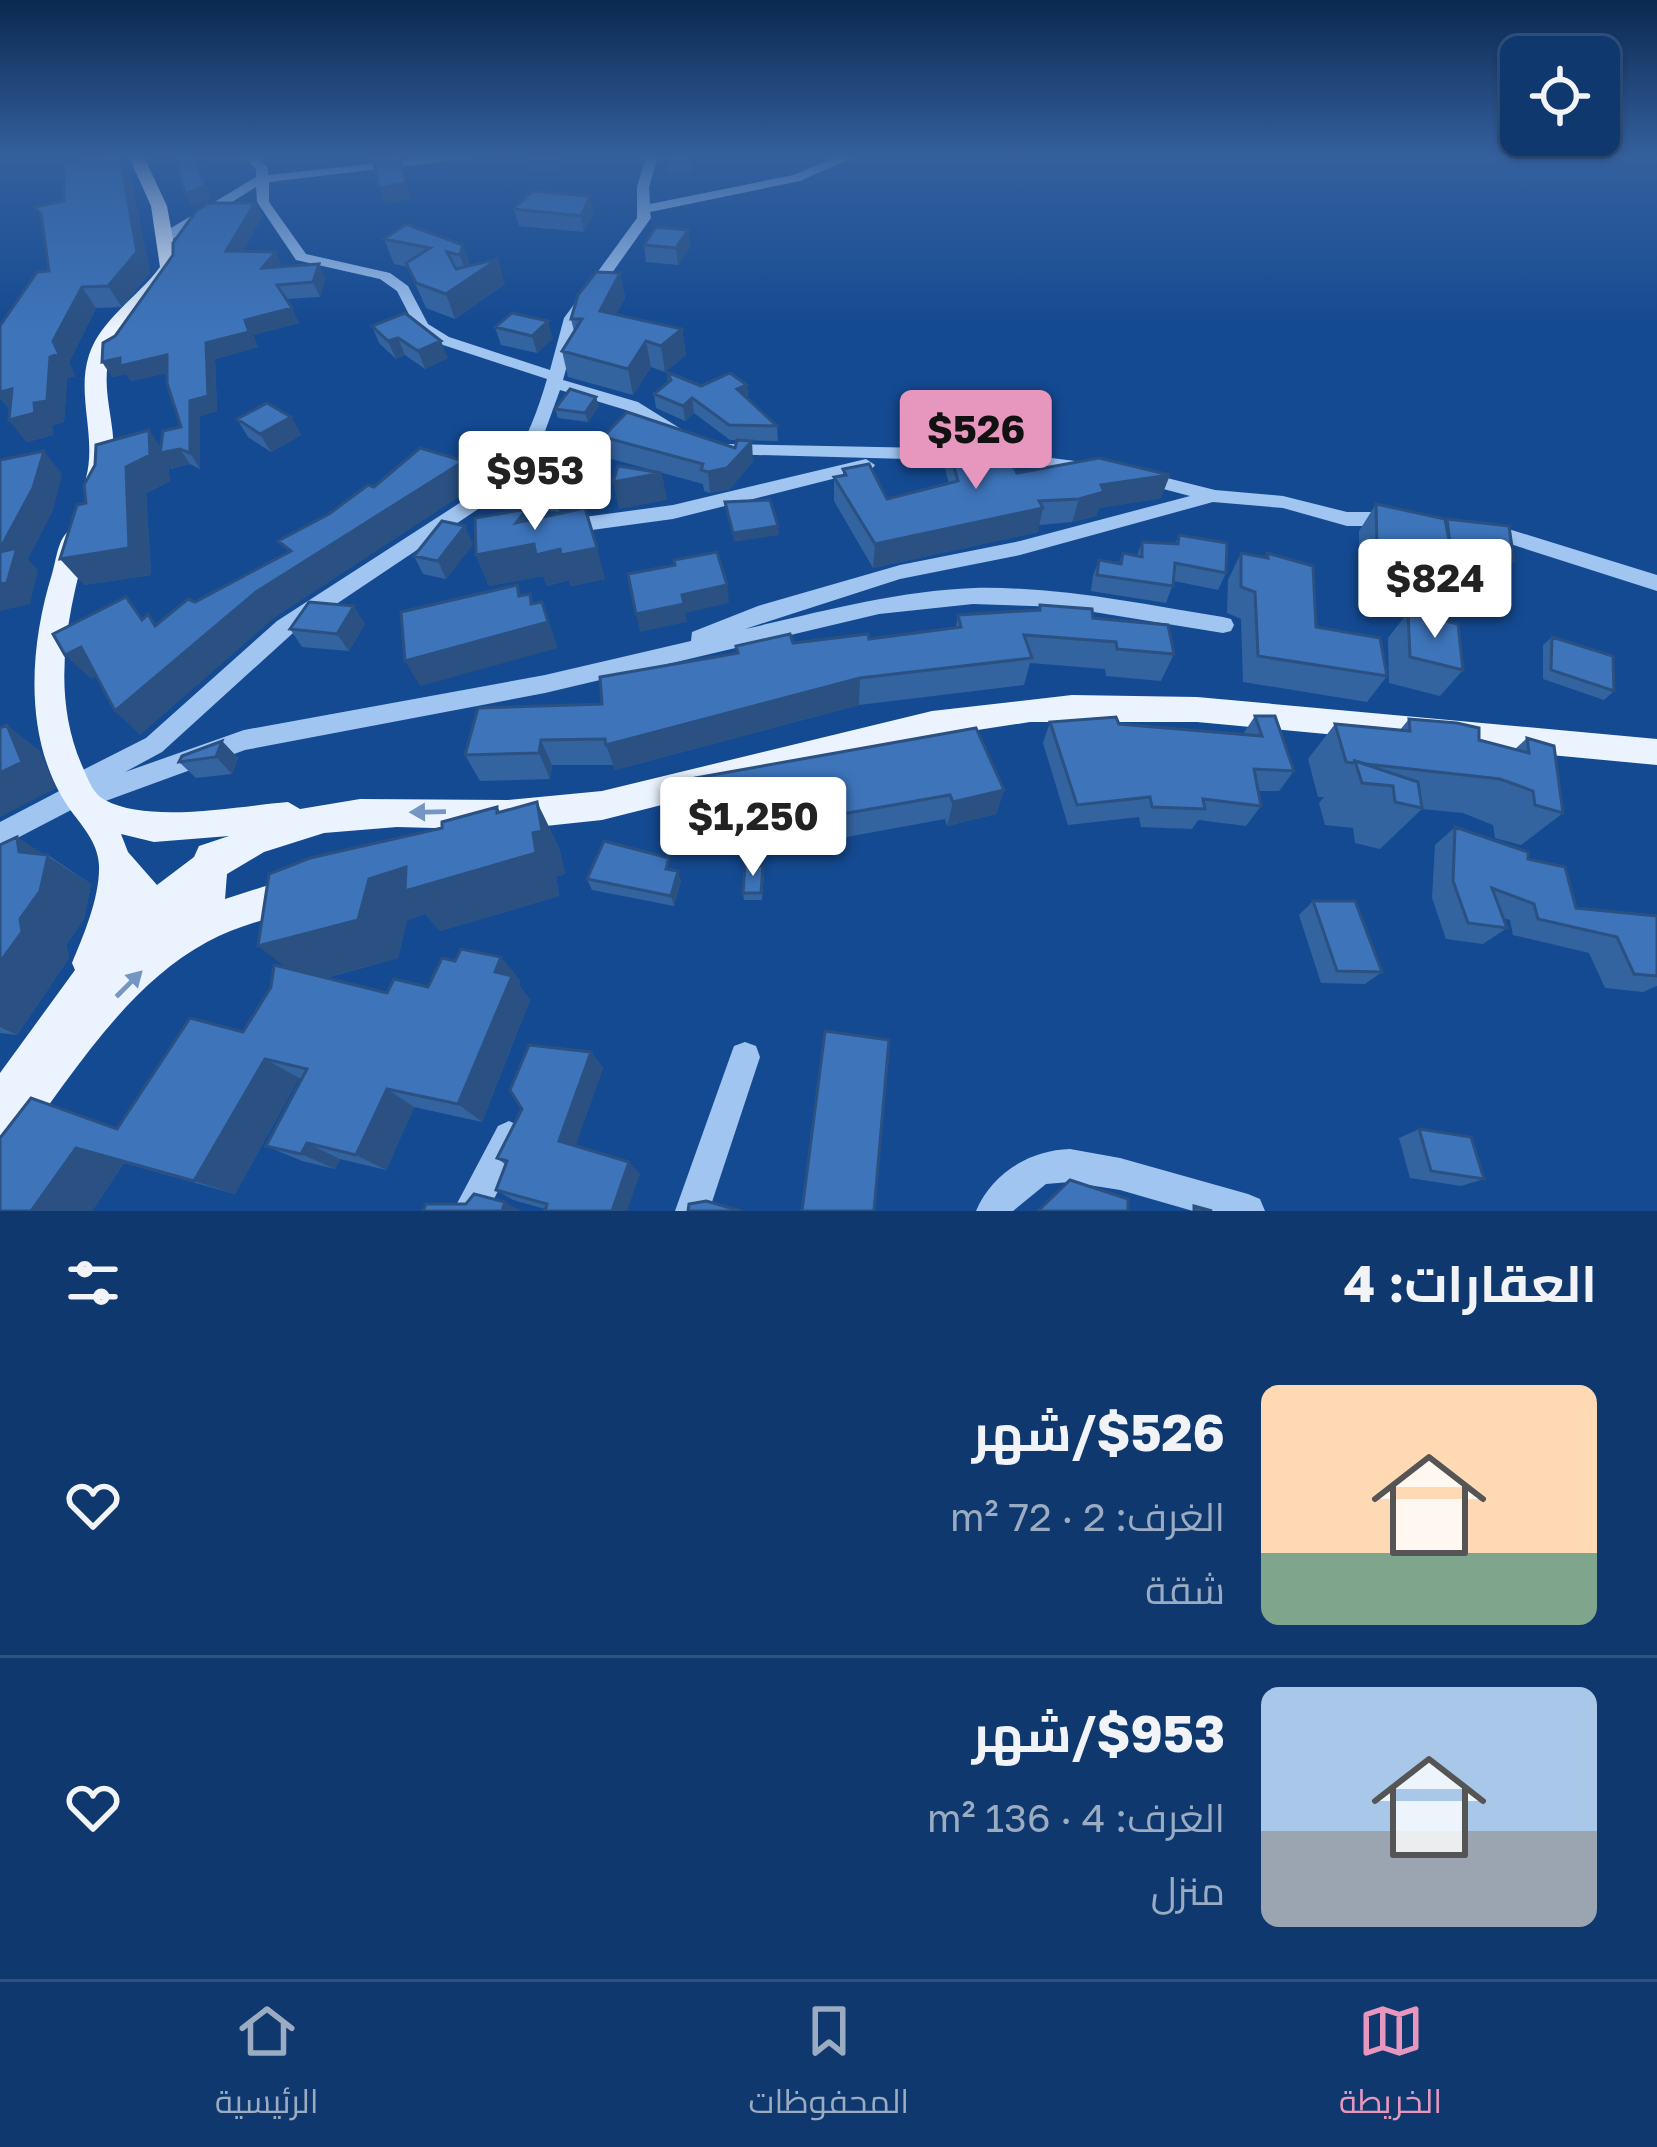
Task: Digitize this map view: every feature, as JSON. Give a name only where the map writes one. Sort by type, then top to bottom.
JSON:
[{"type":"main road","points":[[160,214],[169,267],[108,337],[99,355],[95,374],[106,425],[104,460],[58,598],[49,674],[53,736],[116,863],[152,907],[186,935]]},
{"type":"main road","points":[[83,798],[154,826],[343,812],[546,813],[627,799],[986,714],[1076,705],[1223,712],[1657,752]]},
{"type":"main road","points":[[476,847],[627,799]]},
{"type":"main road","points":[[0,1108],[106,954],[152,907],[212,865],[295,822],[343,812]]},
{"type":"main road","points":[[0,1138],[99,1014],[186,935],[208,899],[210,844],[188,826]]},
{"type":"main road","points":[[73,999],[106,923],[116,863]]},
{"type":"main road","points":[[186,935],[322,886]]},
{"type":"street","points":[[166,237],[204,214]]},
{"type":"street","points":[[271,214],[301,257],[385,276],[403,289],[422,327],[443,340],[632,406],[706,445],[754,453],[870,450],[1015,458],[1102,471]]},
{"type":"street","points":[[83,798],[154,746],[285,627],[510,479],[526,456],[556,380],[572,318],[624,250],[642,214]]},
{"type":"street","points":[[547,527],[690,508],[908,455]]},
{"type":"street","points":[[1123,475],[1213,496],[1266,499],[1347,519],[1430,522]]},
{"type":"street","points":[[644,661],[765,612],[900,572],[1020,548],[1213,496]]},
{"type":"street","points":[[436,530],[480,523]]},
{"type":"street","points":[[1471,527],[1545,544],[1657,583]]},
{"type":"street","points":[[0,835],[83,798],[244,740],[644,661],[879,606],[973,596],[1063,599],[1223,625]]},
{"type":"street","points":[[692,1211],[745,1057]]},
{"type":"street","points":[[470,1211],[517,1120]]},
{"type":"street","points":[[993,1211],[1021,1180],[1051,1166],[1085,1168],[1247,1211]]},
{"type":"building","points":[[41,214],[130,214],[137,252],[108,286],[82,287],[53,341],[59,354],[50,357],[47,401],[34,403],[35,413],[9,420],[12,389],[0,392],[0,326],[37,272],[49,271]]},
{"type":"building","points":[[194,214],[249,214],[226,251],[276,252],[262,268],[319,264],[313,282],[277,285],[292,308],[245,320],[249,332],[206,343],[208,396],[190,401],[190,453],[180,449],[160,453],[163,431],[181,427],[167,383],[167,355],[120,366],[120,358],[102,362],[103,343],[115,336],[173,255],[173,243]]},
{"type":"building","points":[[406,224],[463,245],[460,255],[447,252],[456,269],[498,259],[446,294],[416,283],[406,263],[430,248],[384,239]]},
{"type":"building","points":[[656,227],[688,230],[676,248],[644,245]]},
{"type":"building","points":[[596,272],[620,273],[600,311],[682,329],[661,346],[646,341],[628,369],[562,351],[582,319],[571,319],[578,295]]},
{"type":"building","points":[[405,313],[441,341],[418,351],[398,338],[388,341],[372,326]]},
{"type":"building","points":[[512,313],[548,321],[532,336],[495,327]]},
{"type":"building","points":[[667,372],[701,386],[730,373],[747,385],[737,389],[777,426],[729,425],[692,398],[683,406],[654,394],[671,380]]},
{"type":"building","points":[[570,389],[596,397],[585,413],[555,409]]},
{"type":"building","points":[[267,403],[291,417],[260,434],[237,419]]},
{"type":"building","points":[[627,412],[735,448],[737,440],[752,441],[727,468],[708,472],[701,470],[703,464],[603,437]]},
{"type":"building","points":[[149,430],[150,455],[126,467],[129,548],[60,559],[77,505],[86,503],[84,485],[95,465],[96,445]]},
{"type":"building","points":[[528,436],[562,442],[553,454],[571,457],[550,485],[480,479],[510,460]]},
{"type":"building","points":[[948,445],[1001,445],[1017,473],[1099,458],[1170,475],[1101,485],[1104,492],[1079,499],[1039,501],[1043,508],[875,544],[834,477],[846,475],[843,469],[869,464],[887,499],[958,481]]},
{"type":"building","points":[[420,448],[464,461],[256,592],[115,711],[81,647],[65,655],[53,634],[126,597],[142,620],[148,614],[155,626],[188,599],[195,602],[291,551],[278,541],[329,514],[368,485],[374,487]]},
{"type":"building","points":[[44,451],[33,488],[0,549],[0,460]]},
{"type":"building","points":[[618,466],[662,473],[613,482]]},
{"type":"building","points":[[770,500],[778,526],[733,533],[725,502]]},
{"type":"building","points":[[1376,504],[1445,519],[1452,556],[1435,552],[1436,560],[1377,546]]},
{"type":"building","points":[[585,508],[597,548],[536,555],[534,544],[476,555],[475,518],[527,509],[516,523]]},
{"type":"building","points":[[1447,519],[1509,526],[1514,561],[1450,544]]},
{"type":"building","points":[[442,521],[465,526],[438,561],[414,556]]},
{"type":"building","points":[[1179,535],[1227,543],[1226,573],[1175,563],[1173,586],[1097,575],[1099,560],[1121,564],[1123,553],[1142,557],[1142,542],[1178,544]]},
{"type":"building","points":[[17,548],[7,583],[0,584],[0,552]]},
{"type":"building","points":[[717,552],[727,585],[682,595],[684,604],[636,614],[628,574]]},
{"type":"building","points":[[1241,553],[1268,558],[1267,553],[1313,566],[1316,627],[1380,638],[1387,676],[1258,656],[1255,592],[1241,587]]},
{"type":"building","points":[[517,585],[519,596],[530,594],[531,604],[542,602],[548,622],[405,661],[401,612]]},
{"type":"building","points":[[309,602],[354,606],[337,634],[290,629]]},
{"type":"building","points":[[1040,605],[1092,609],[1093,618],[1168,625],[1174,654],[1117,649],[1116,642],[1024,635],[1032,658],[860,678],[606,745],[605,739],[541,740],[539,753],[465,755],[478,708],[602,704],[600,677],[738,653],[736,646],[790,634],[793,643],[961,627],[958,615],[1040,610]]},
{"type":"building","points":[[1408,612],[1458,624],[1463,670],[1410,657]]},
{"type":"building","points":[[1552,637],[1613,656],[1614,691],[1551,670]]},
{"type":"building","points":[[1255,716],[1275,716],[1294,771],[1254,769],[1261,806],[1203,799],[1205,809],[1152,807],[1150,797],[1077,805],[1050,722],[1116,717],[1119,724],[1262,736]]},
{"type":"building","points":[[1409,719],[1479,728],[1479,740],[1529,753],[1527,738],[1554,746],[1563,813],[1535,805],[1533,791],[1500,779],[1346,762],[1335,724],[1410,731]]},
{"type":"building","points":[[7,725],[22,762],[0,773],[0,728]]},
{"type":"building","points":[[976,728],[1004,790],[953,802],[950,795],[814,819],[813,813],[770,820],[728,815],[691,800],[695,778]]},
{"type":"building","points":[[222,741],[216,757],[179,762],[182,756]]},
{"type":"building","points":[[1355,761],[1418,782],[1422,808],[1395,802],[1393,786],[1362,783]]},
{"type":"building","points":[[537,802],[542,831],[533,833],[536,853],[405,891],[406,867],[369,879],[358,920],[258,946],[269,874],[310,858],[442,828],[442,822],[497,807],[497,813]]},
{"type":"building","points":[[1455,827],[1528,852],[1528,859],[1565,867],[1576,908],[1657,916],[1657,976],[1634,974],[1617,937],[1538,919],[1534,904],[1492,888],[1507,928],[1468,923],[1453,881]]},
{"type":"building","points":[[17,837],[19,852],[48,855],[40,891],[20,919],[22,932],[0,962],[0,845]]},
{"type":"building","points":[[604,841],[669,858],[666,869],[678,871],[671,896],[587,879]]},
{"type":"building","points":[[745,865],[763,866],[761,893],[743,893]]},
{"type":"building","points":[[1313,901],[1355,901],[1382,972],[1337,971]]},
{"type":"building","points":[[461,949],[501,957],[495,972],[512,976],[458,1104],[387,1089],[356,1155],[307,1143],[301,1154],[266,1146],[307,1069],[265,1059],[194,1181],[76,1148],[31,1211],[0,1211],[0,1138],[31,1098],[117,1129],[190,1018],[243,1032],[271,987],[274,965],[387,993],[394,979],[428,987],[442,958],[455,961]]},
{"type":"building","points":[[825,1031],[889,1040],[874,1211],[802,1211]]},
{"type":"building","points":[[529,1045],[591,1052],[559,1141],[629,1162],[612,1211],[545,1211],[547,1204],[496,1190],[507,1161],[497,1158],[522,1109],[510,1090]]},
{"type":"building","points":[[1419,1129],[1471,1137],[1484,1179],[1431,1171]]},
{"type":"building","points":[[1070,1180],[1128,1199],[1128,1211],[1038,1211]]},
{"type":"building","points":[[474,1194],[505,1202],[502,1211],[423,1211],[426,1204],[466,1204]]},
{"type":"building","points":[[706,1201],[741,1211],[688,1211],[689,1204]]}]
